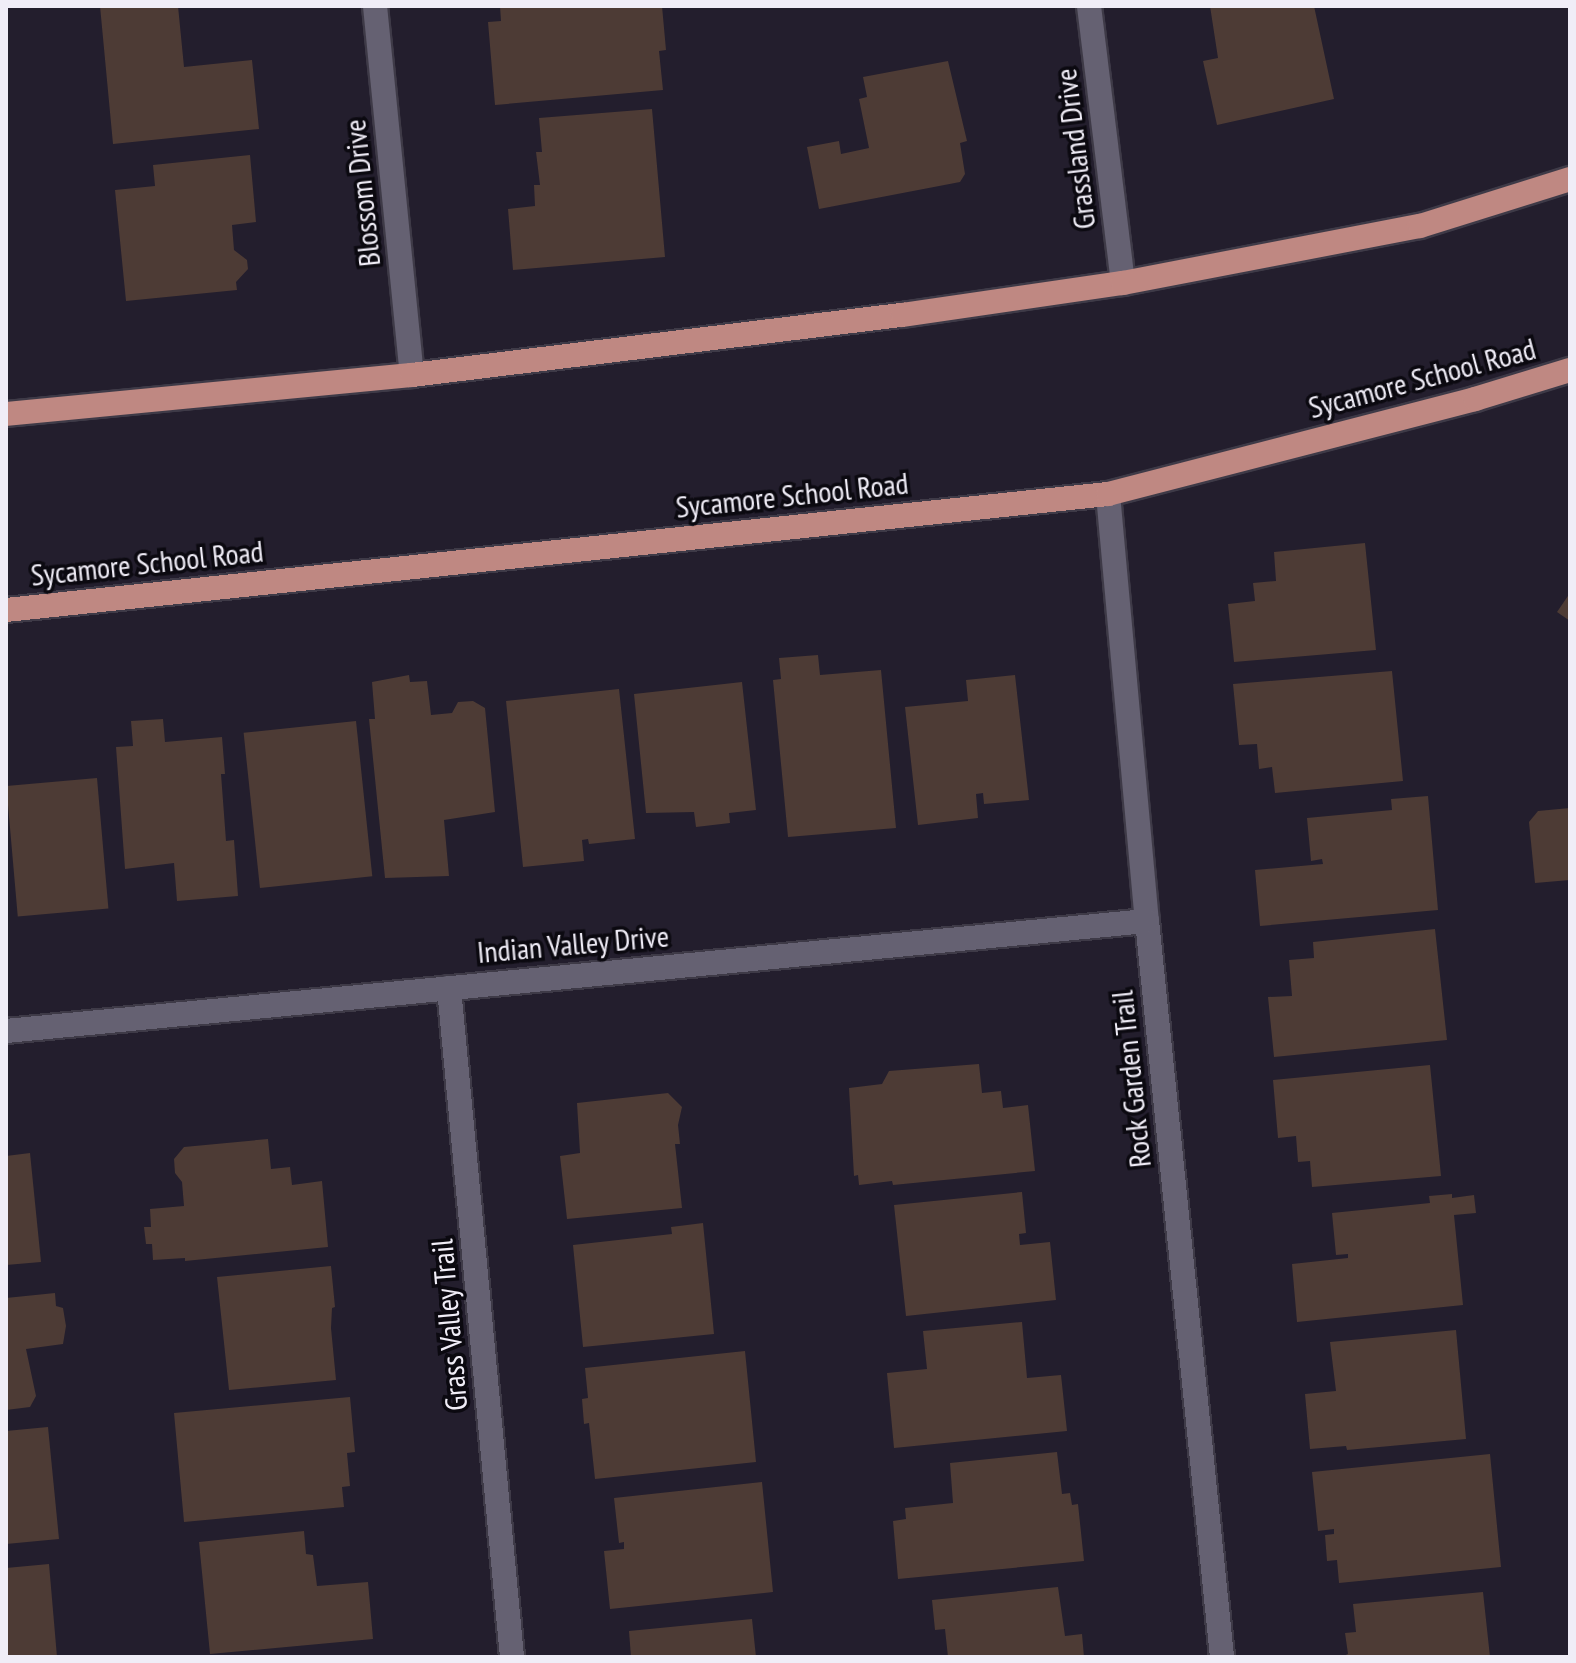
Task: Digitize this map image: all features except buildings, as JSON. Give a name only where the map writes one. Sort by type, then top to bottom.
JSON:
[{"type":"main road","points":[[6,414],[412,375],[903,315],[1123,283],[1420,226],[1570,179]]},
{"type":"main road","name":"Sycamore School Road","points":[[6,610],[1108,494],[1475,399],[1570,370]]},
{"type":"street","name":"Blossom Drive","points":[[375,6],[412,375]]},
{"type":"street","name":"Grassland Drive","points":[[1089,6],[1123,283]]},
{"type":"street","name":"Rock Garden Trail","points":[[1108,494],[1147,921],[1222,1657]]},
{"type":"street","name":"Indian Valley Drive","points":[[6,1031],[1147,921]]},
{"type":"street","name":"Grass Valley Trail","points":[[449,988],[512,1657]]}]
